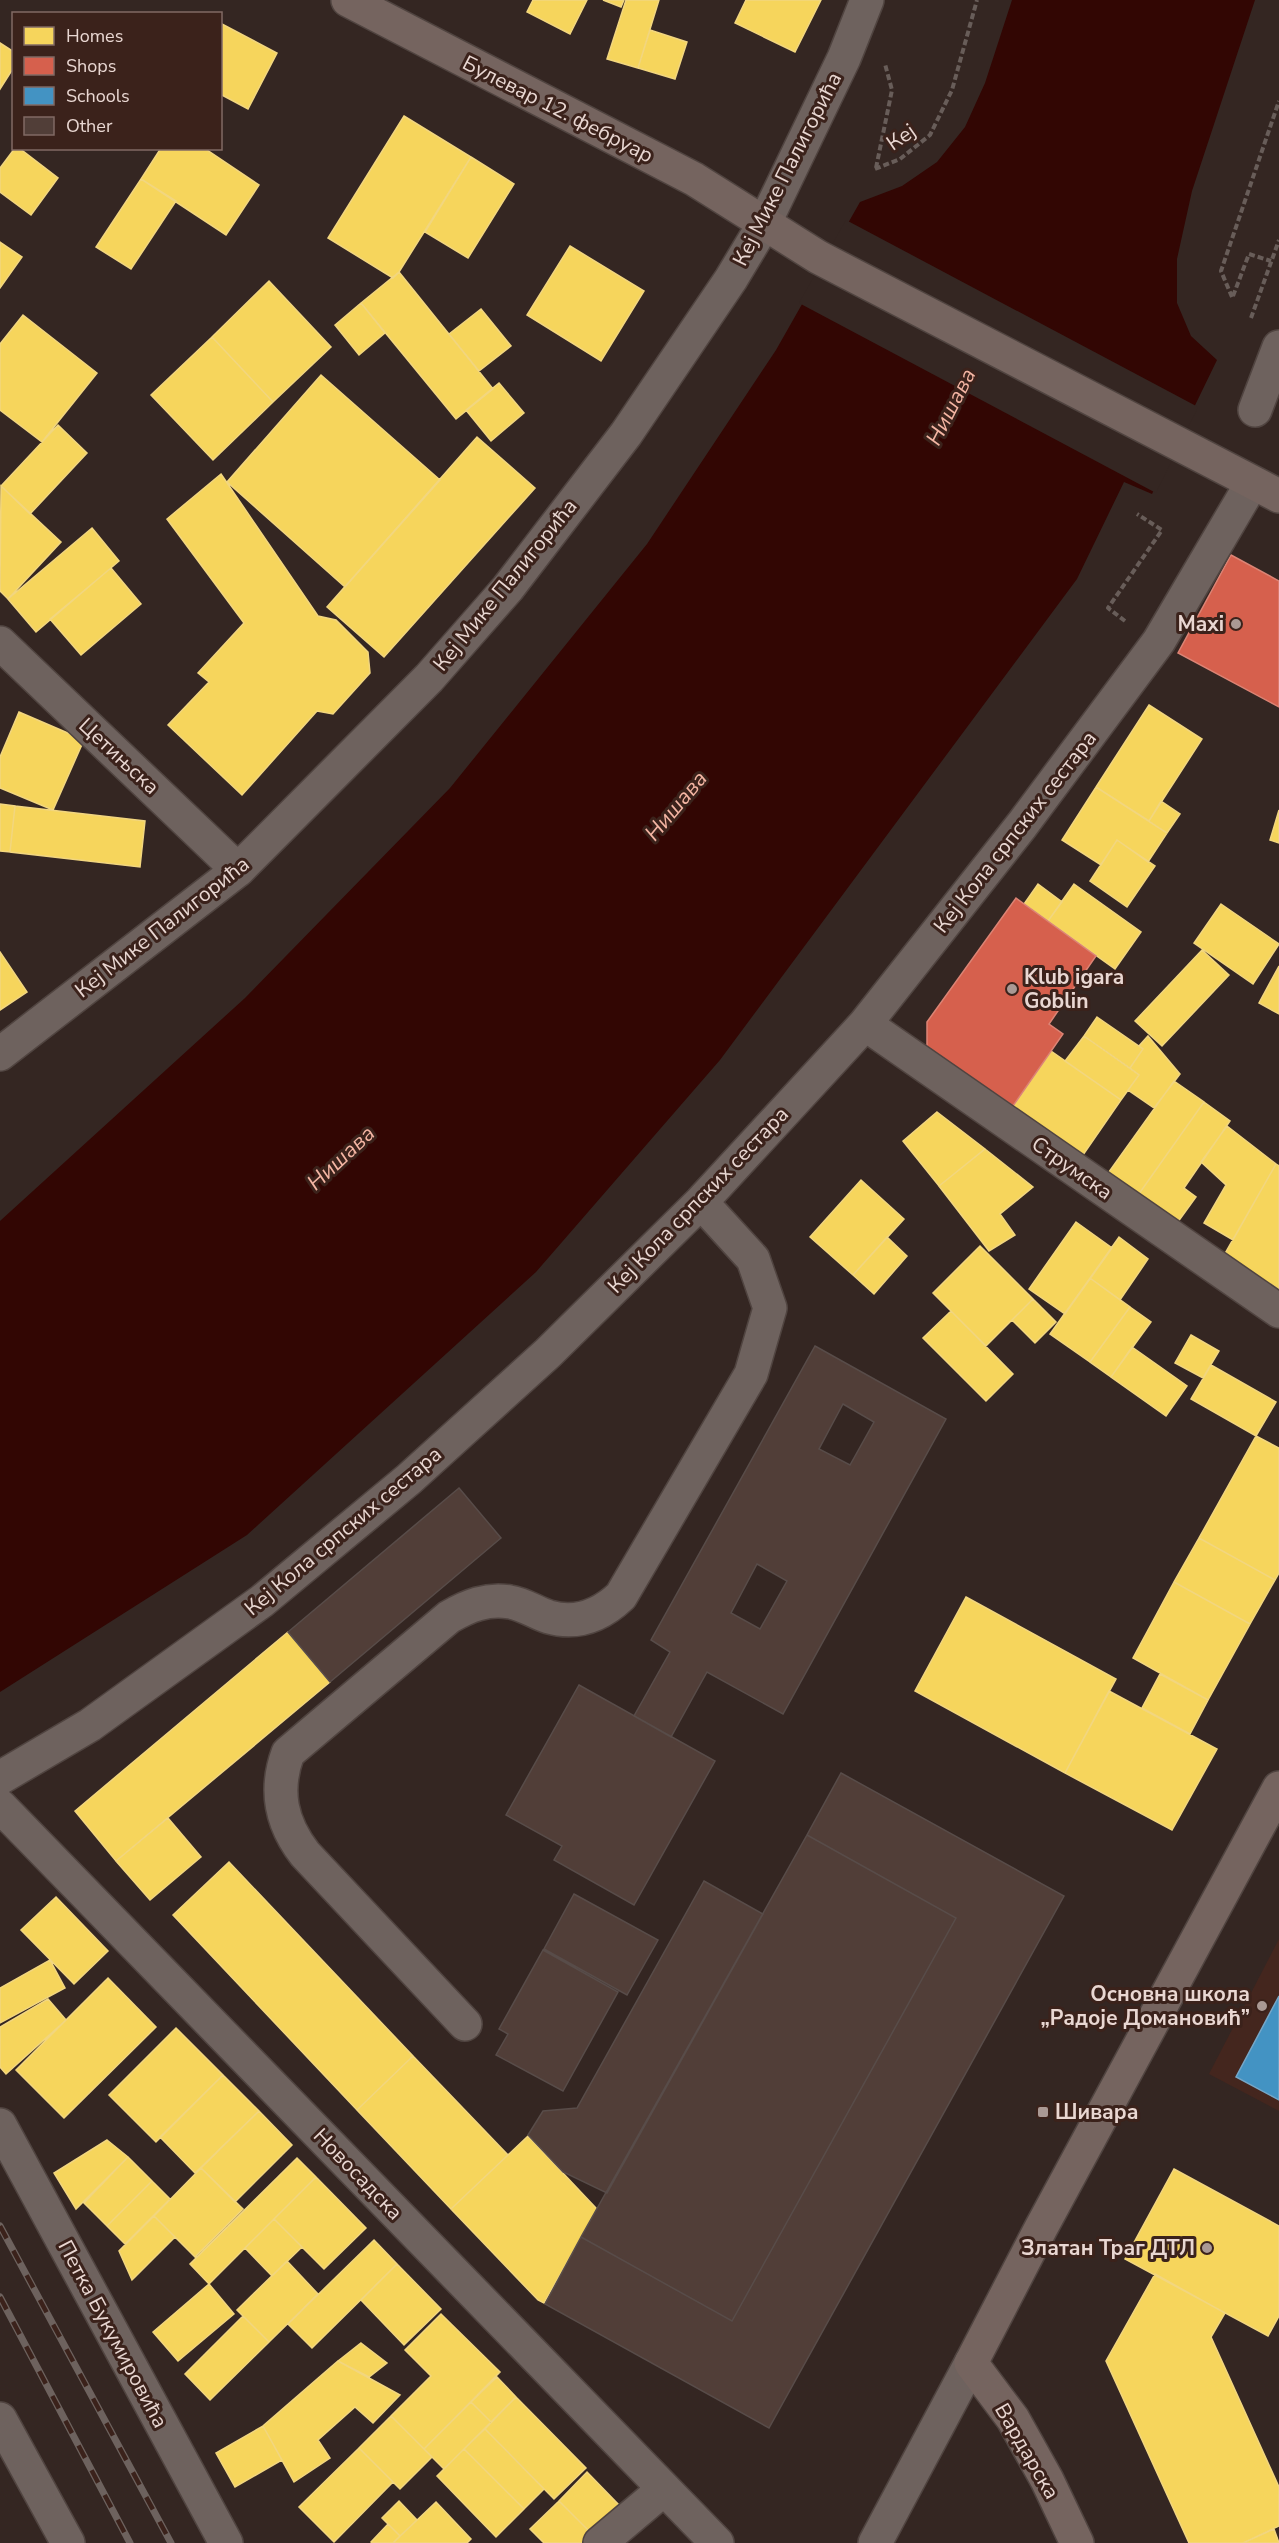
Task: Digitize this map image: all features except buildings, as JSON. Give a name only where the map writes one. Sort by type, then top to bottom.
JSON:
[{"type":"main road","name":"Булевар 12. фебруар","points":[[348,0],[694,179],[818,256],[1266,490]]},
{"type":"main road","points":[[971,2363],[1041,2228],[1279,1788]]},
{"type":"main road","name":"Вардарска","points":[[971,2363],[1018,2429],[1047,2480],[1077,2543]]},
{"type":"street","name":"Кеј Мике Палигорића","points":[[0,1054],[238,870],[429,678],[508,588],[626,434],[720,297],[764,224],[844,58],[867,0]]},
{"type":"street","points":[[1255,410],[1279,347]]},
{"type":"street","name":"Кеј Кола српских сестара","points":[[0,1778],[90,1725],[262,1601],[409,1479],[548,1353],[701,1202],[865,1024],[1022,825],[1159,641],[1266,490]]},
{"type":"street","name":"Цетињска","points":[[0,643],[238,870]]},
{"type":"street","name":"Струмска","points":[[865,1024],[1279,1311]]},
{"type":"street","points":[[465,2024],[305,1854],[293,1838],[280,1801],[282,1768],[288,1753],[448,1617],[464,1608],[482,1602],[512,1602],[550,1617],[570,1621],[590,1617],[608,1609],[621,1596],[751,1374],[770,1308],[753,1259],[701,1202]]},
{"type":"street","name":"Новосадска","points":[[0,1806],[717,2543]]},
{"type":"street","name":"Петка Букумировића","points":[[0,2125],[226,2543]]},
{"type":"street","points":[[875,2543],[971,2363]]},
{"type":"street","points":[[0,2419],[68,2543]]},
{"type":"street","points":[[600,2543],[664,2489]]},
{"type":"path","name":"Кеј","points":[[885,62],[892,90],[876,169],[900,159],[930,135],[952,90],[977,0]]},
{"type":"path","points":[[1271,261],[1249,254],[1232,297],[1221,271],[1279,101]]},
{"type":"path","points":[[1108,608],[1162,530],[1137,514]]},
{"type":"shaded area","name":"Основна школа „Радоје Домановић”","points":[[1279,1939],[1279,2111],[1209,2074]]},
{"type":"water","name":"Нишава","points":[[1012,0],[1255,0],[1192,191],[1177,259],[1177,303],[1191,336],[1217,360],[1152,494],[1124,482],[1077,579],[720,1060],[536,1272],[247,1535],[0,1692],[0,1221],[245,998],[450,788],[647,544],[776,350],[860,202],[902,186],[937,162],[965,127],[985,83]]},
{"type":"pier","points":[[846,220],[1198,407],[1156,493],[799,303]]},
{"type":"railway","points":[[0,2226],[171,2543]]},
{"type":"railway","points":[[0,2297],[130,2543]]},
{"type":"place","name":"Maxi","points":[[1236,624]]},
{"type":"place","name":"Klub igara Goblin","points":[[1012,989]]},
{"type":"place","name":"Основна школа „Радоје Домановић”","points":[[1262,2006]]},
{"type":"place","name":"Шивара","points":[[1043,2112]]},
{"type":"place","name":"Златан Траг ДТЛ","points":[[1207,2248]]}]
